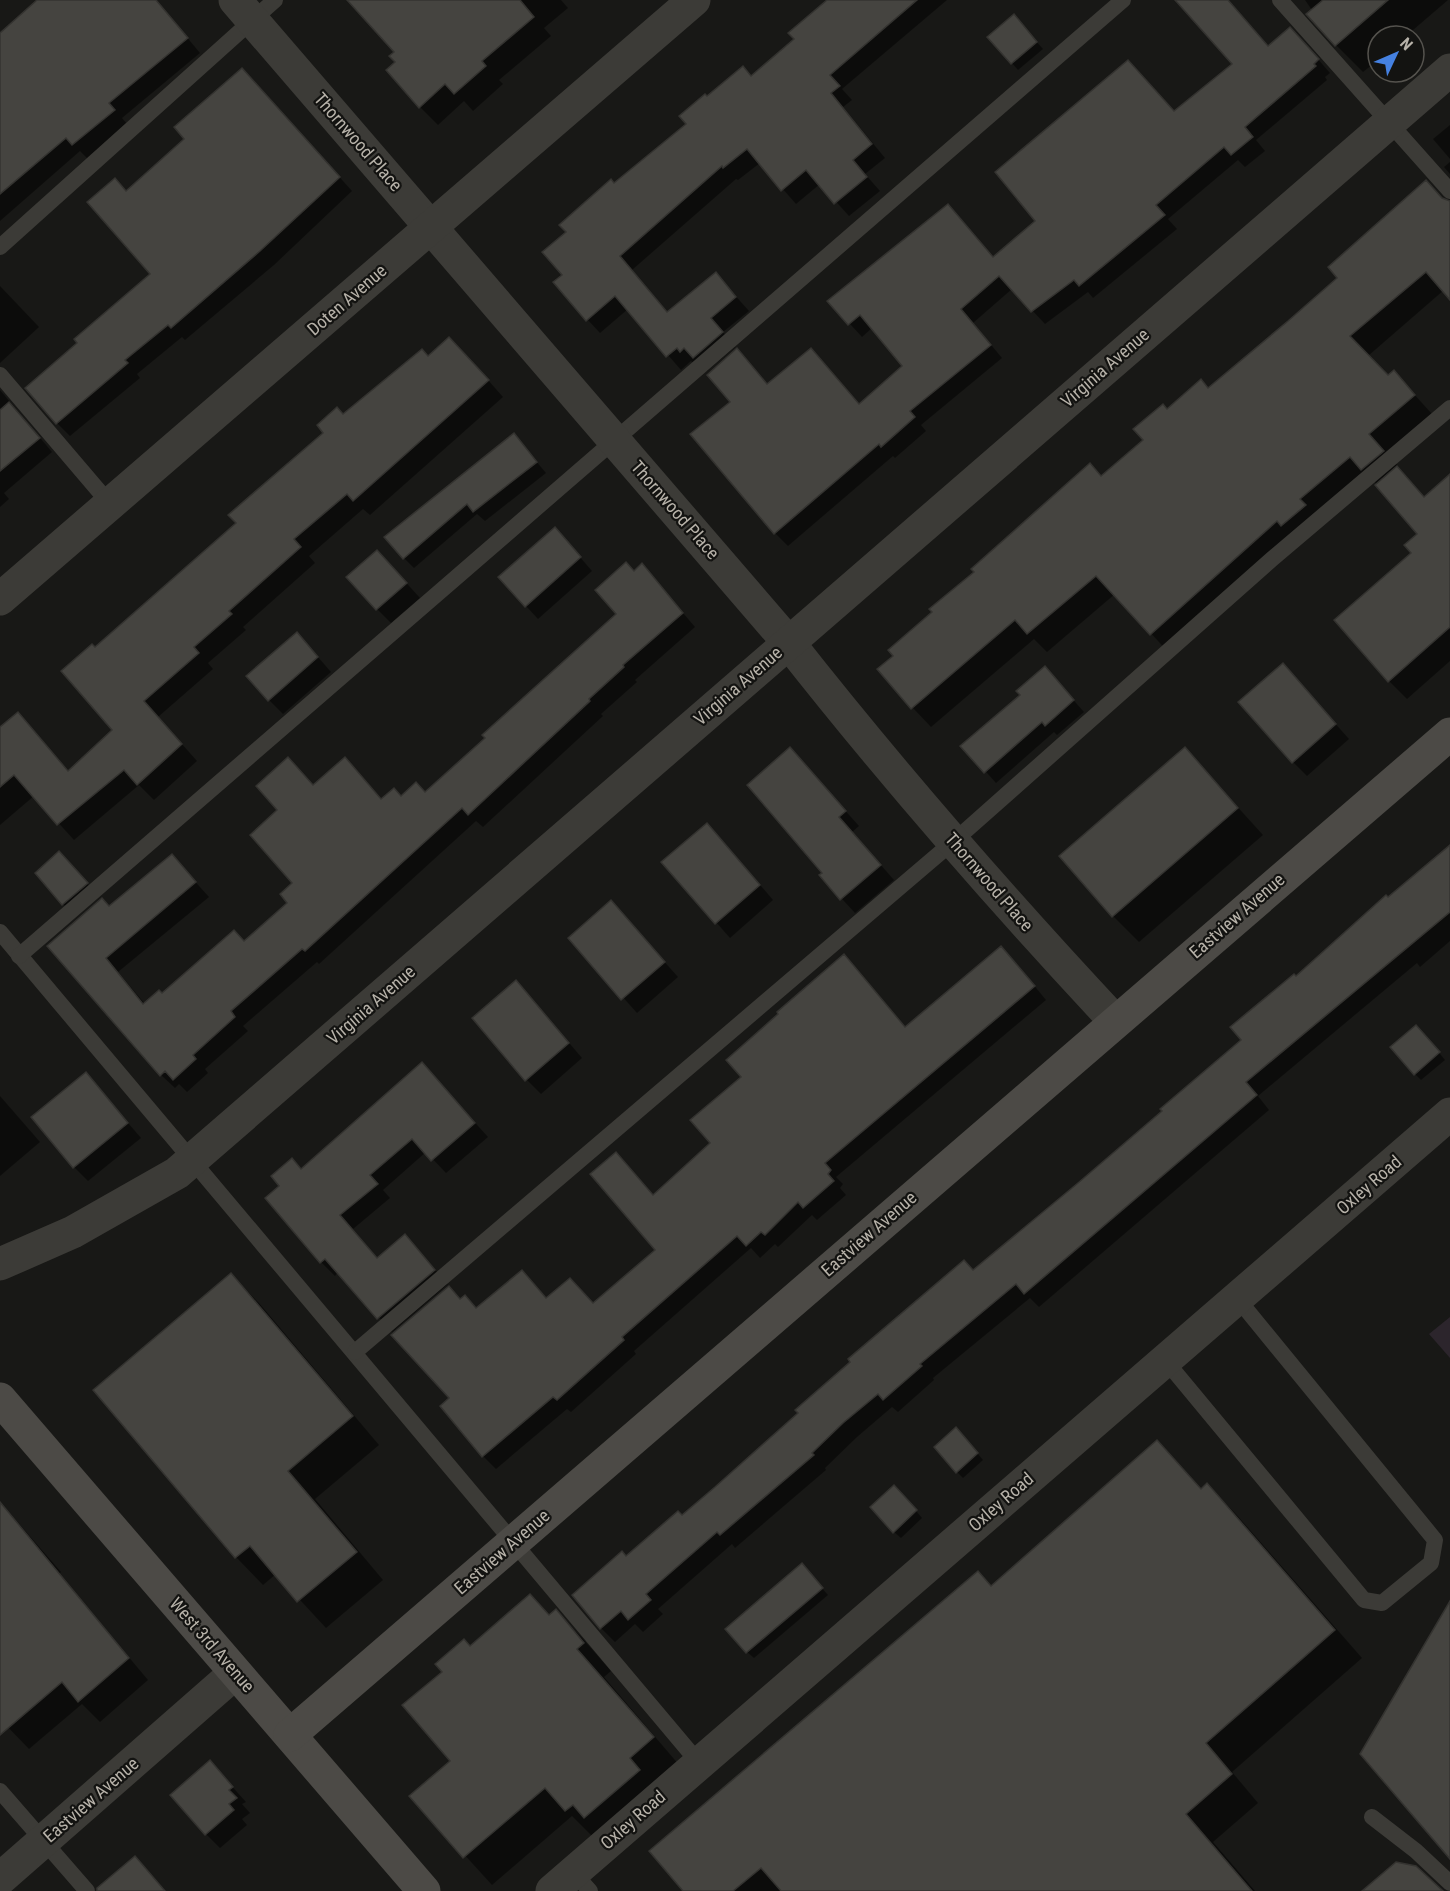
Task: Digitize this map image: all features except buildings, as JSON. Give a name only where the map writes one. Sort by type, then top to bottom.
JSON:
[{"type":"street","name":"Doten Avenue","points":[[0,599],[694,0]]},
{"type":"street","name":"Thornwood Place","points":[[254,7],[432,227],[788,642],[863,735],[1039,940],[1116,1021]]},
{"type":"street","name":"Virginia Avenue","points":[[0,1264],[73,1232],[177,1173],[1450,70]]},
{"type":"street","name":"Eastview Avenue","points":[[290,1735],[1450,734]]},
{"type":"street","name":"Oxley Road","points":[[572,1885],[699,1763],[1450,1114]]},
{"type":"street","name":"West 3rd Avenue","points":[[0,1399],[424,1891]]},
{"type":"street","name":"Eastview Avenue","points":[[0,1879],[236,1673]]},
{"type":"lane","points":[[19,956],[1123,0]]},
{"type":"lane","points":[[1280,0],[1450,191]]},
{"type":"lane","points":[[0,247],[149,116],[254,7]]},
{"type":"lane","points":[[0,375],[110,504]]},
{"type":"lane","points":[[355,1352],[954,841],[1272,559],[1450,408]]},
{"type":"lane","points":[[0,932],[699,1763]]},
{"type":"lane","points":[[1165,1360],[1364,1600],[1382,1603],[1431,1563],[1435,1540],[1237,1298]]},
{"type":"lane","points":[[0,1791],[87,1891]]},
{"type":"lane","points":[[1372,1816],[1416,1851],[1450,1883]]},
{"type":"shaded area","points":[[1450,1317],[1450,1358],[1429,1334]]}]
